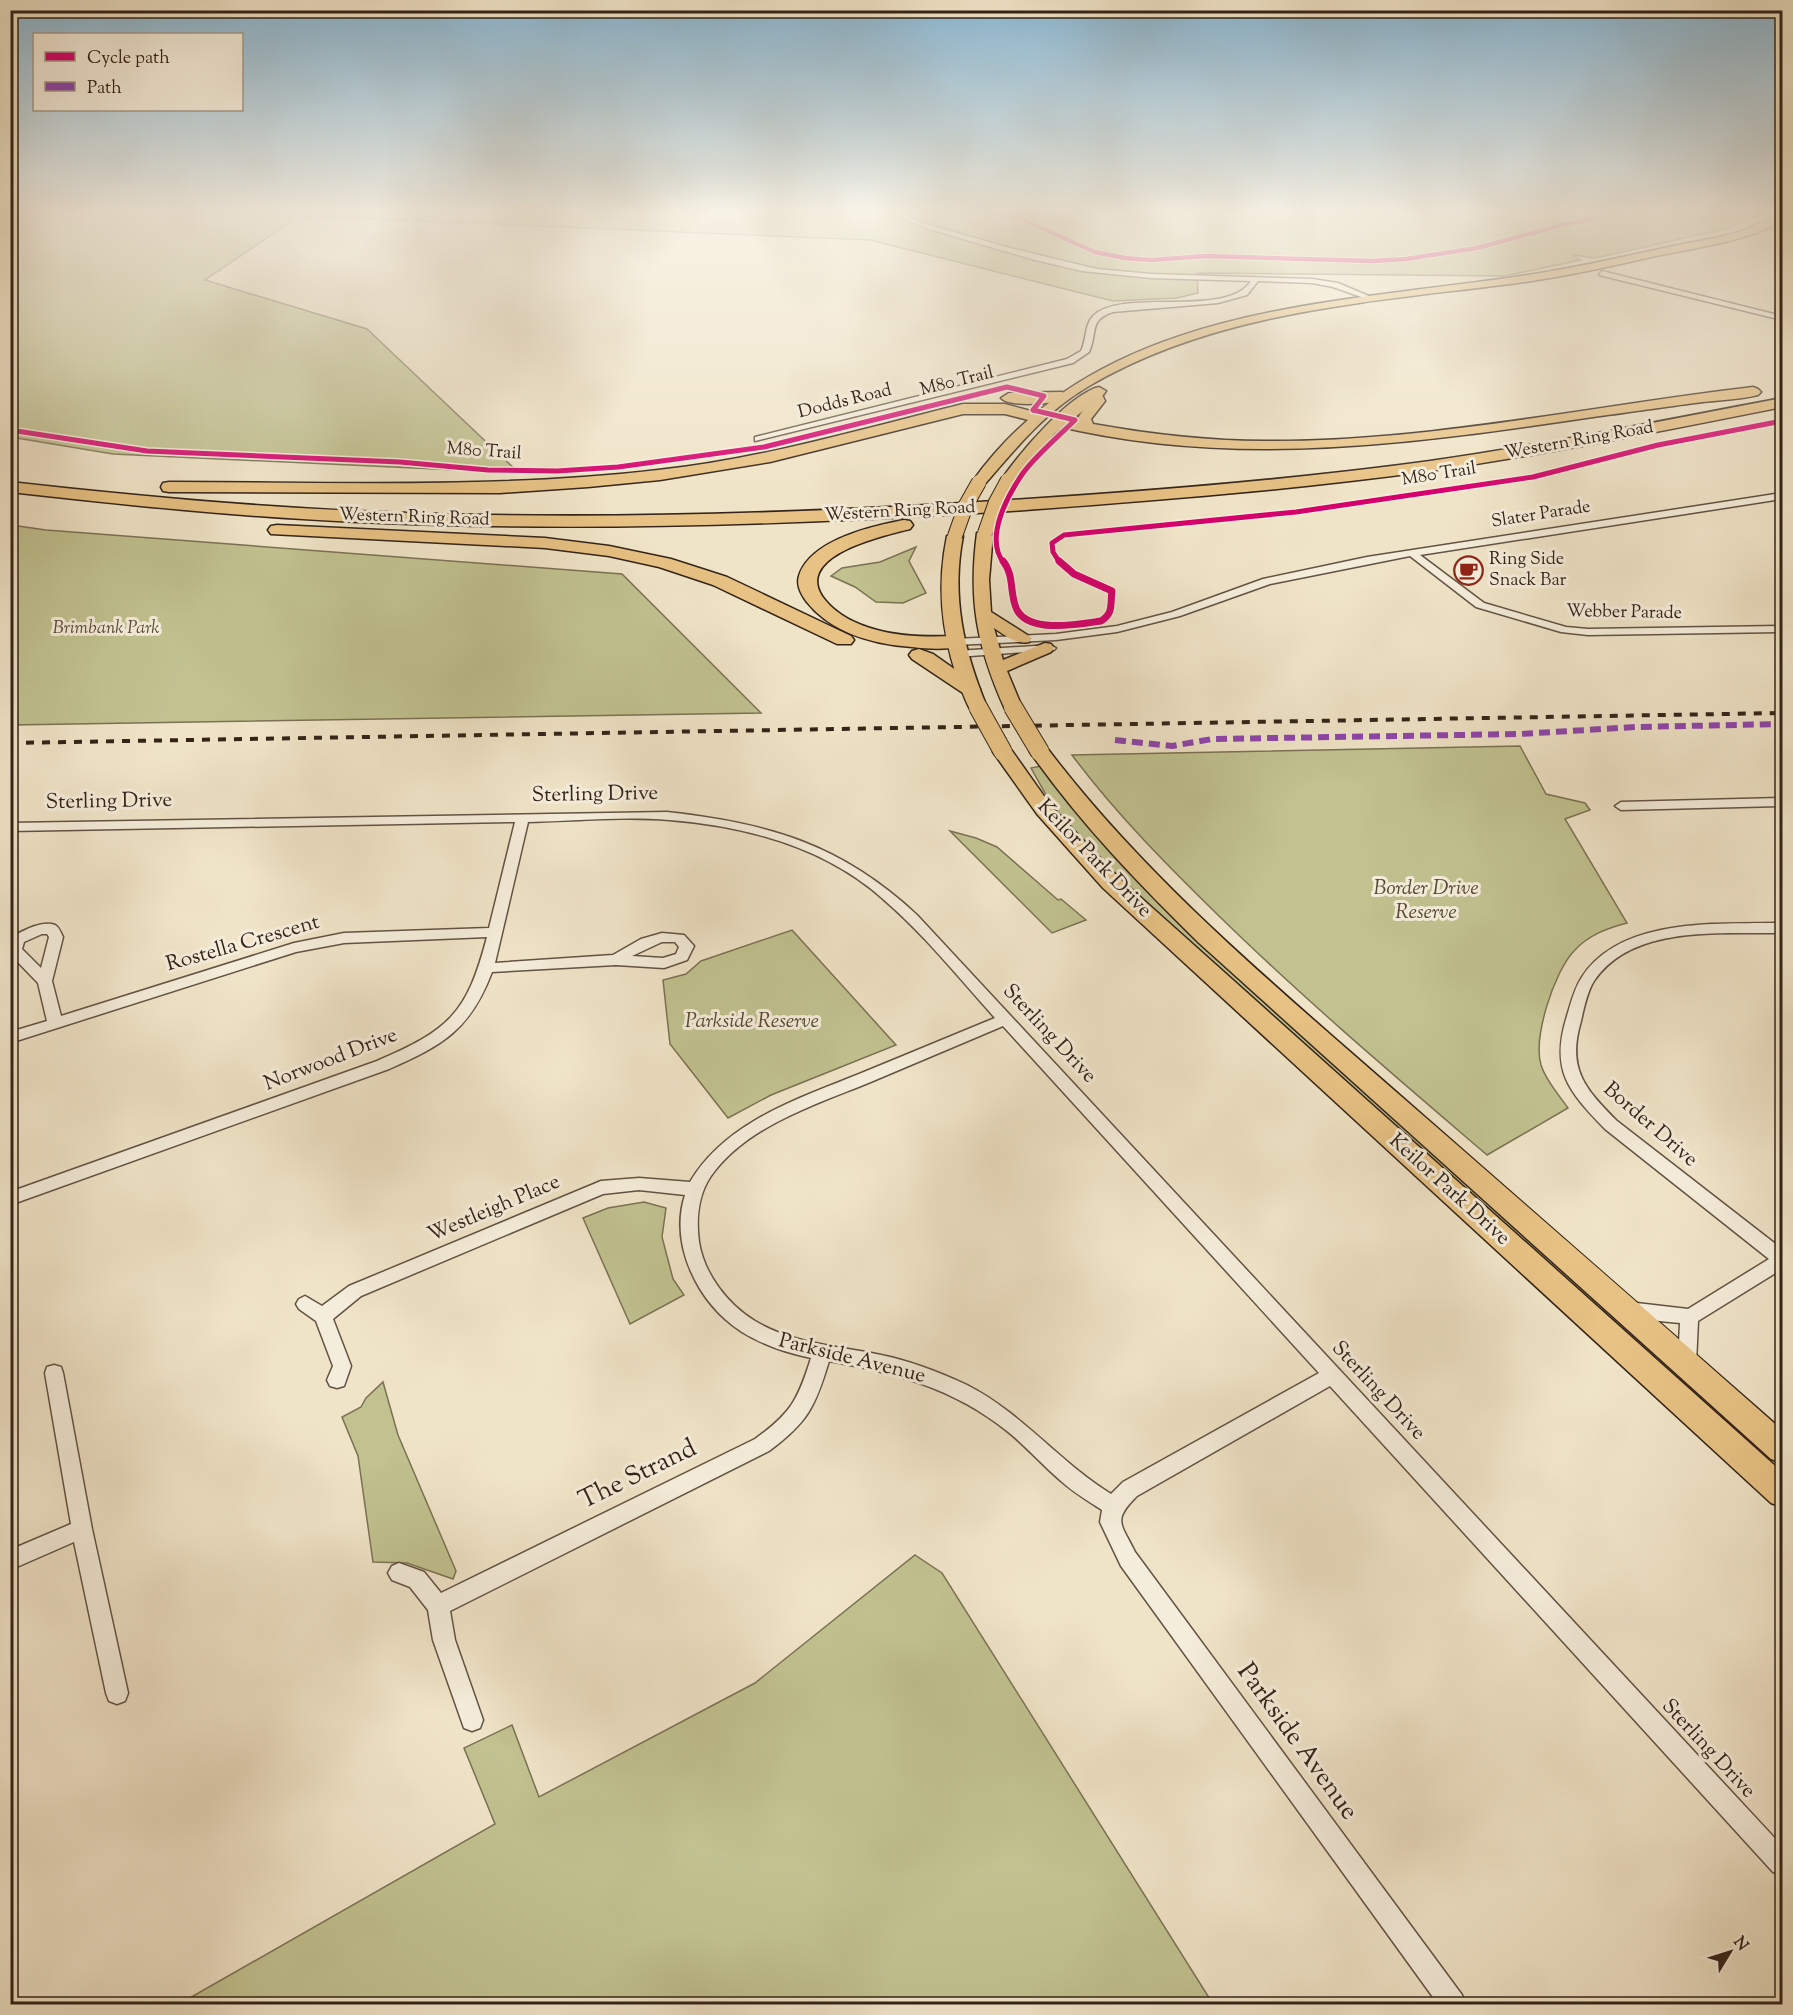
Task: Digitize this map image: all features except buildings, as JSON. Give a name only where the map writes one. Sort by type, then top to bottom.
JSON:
[{"type":"highway","name":"Western Ring Road","points":[[35,473],[169,487],[474,505],[728,504],[1039,489],[1248,472],[1344,460],[1568,427],[1782,388]]},
{"type":"highway","points":[[1059,422],[1086,428],[1200,443],[1272,446],[1329,444],[1518,424],[1672,401],[1753,392]]},
{"type":"highway","points":[[1086,428],[1083,419],[1096,400],[1095,393]]},
{"type":"highway","points":[[854,437],[979,400],[1062,397]]},
{"type":"highway","name":"Western Ring Road","points":[[10,487],[155,503],[390,518],[619,522],[804,518],[1114,499],[1332,478],[1519,451],[1712,418],[1782,403]]},
{"type":"highway","points":[[169,487],[423,489],[566,484],[626,479],[787,453],[975,408],[1005,409],[1036,417]]},
{"type":"highway","points":[[973,647],[902,640],[866,632],[840,622],[823,610],[809,591],[809,576],[820,558],[835,546],[886,528],[910,524],[1388,490],[1445,481],[1712,418]]},
{"type":"highway","points":[[10,498],[169,522]]},
{"type":"highway","points":[[255,529],[545,543],[609,551],[664,563],[720,581],[843,640],[885,652],[919,655],[973,647]]},
{"type":"highway","points":[[919,655],[972,693]]},
{"type":"main road","name":"Keilor Park Drive","points":[[1333,304],[1285,311],[1187,338],[1131,359],[1062,397],[1036,417],[1000,452],[979,482],[966,505],[955,536],[949,577],[973,647],[1040,752],[1102,830],[1170,903],[1242,970],[1782,1449]]},
{"type":"main road","name":"Keilor Park Drive","points":[[1346,304],[1275,321],[1203,342],[1134,370],[1095,393],[1059,422],[1031,449],[1008,480],[996,502],[985,534],[980,580],[982,614],[973,647],[972,693],[1003,752],[1044,810],[1111,883],[1782,1492]]},
{"type":"main road","points":[[1036,417],[1059,422]]},
{"type":"main road","points":[[982,614],[1023,638]]},
{"type":"main road","points":[[973,647],[1044,648]]},
{"type":"street","name":"Dodds Road","points":[[758,439],[1070,361],[1083,355],[1088,348],[1092,323],[1097,316],[1130,306],[1154,304]]},
{"type":"street","points":[[1728,304],[1782,318]]},
{"type":"street","name":"Slater Parade","points":[[973,647],[1023,638],[1070,636],[1131,626],[1176,614],[1268,581],[1367,560],[1782,496]]},
{"type":"street","name":"Webber Parade","points":[[1413,554],[1479,605],[1565,630],[1588,632],[1782,629]]},
{"type":"street","name":"Slater Parade","points":[[1044,648],[1105,641],[1161,629],[1306,574]]},
{"type":"street","points":[[1622,806],[1782,802]]},
{"type":"street","name":"Sterling Drive","points":[[10,827],[645,816],[693,818],[757,829],[802,844],[843,863],[889,895],[1006,1019],[1782,1863]]},
{"type":"street","name":"Norwood Drive","points":[[10,1198],[400,1059],[452,1026],[474,999],[486,968],[523,818]]},
{"type":"street","name":"Border Drive","points":[[1782,928],[1691,931],[1654,937],[1625,945],[1605,958],[1588,980],[1567,1038],[1567,1058],[1573,1080],[1589,1102],[1611,1125],[1782,1259]]},
{"type":"street","name":"Rostella Crescent","points":[[10,1038],[294,948],[344,938],[495,932]]},
{"type":"street","points":[[486,968],[616,960]]},
{"type":"street","points":[[45,981],[55,1023]]},
{"type":"street","name":"Parkside Avenue","points":[[1006,1019],[783,1112],[748,1131],[720,1153],[693,1190],[688,1219],[690,1249],[700,1275],[721,1304],[746,1326],[775,1341],[822,1353],[910,1369],[947,1384],[986,1405],[1020,1430],[1076,1482],[1113,1506],[1110,1522],[1128,1559],[1453,2004]]},
{"type":"street","name":"Westleigh Place","points":[[324,1316],[355,1291],[601,1188],[639,1184],[693,1190]]},
{"type":"street","points":[[1626,1310],[1690,1317],[1782,1259]]},
{"type":"street","points":[[305,1304],[324,1316],[342,1366],[337,1380]]},
{"type":"street","points":[[1687,1363],[1687,1333],[1690,1317]]},
{"type":"street","name":"The Strand","points":[[438,1606],[762,1445],[788,1426],[809,1396],[822,1353]]},
{"type":"street","points":[[54,1373],[82,1529],[117,1693]]},
{"type":"street","points":[[1113,1506],[1130,1489],[1332,1375]]},
{"type":"street","points":[[10,1560],[82,1529]]},
{"type":"street","points":[[399,1573],[417,1579],[438,1606],[444,1640],[472,1720]]},
{"type":"green space","points":[[10,304],[284,304],[367,329],[519,473],[113,454],[11,437]]},
{"type":"green space","name":"Brimbank Park","points":[[11,525],[46,530],[622,574],[761,713],[11,725]]},
{"type":"green space","points":[[916,547],[909,561],[926,593],[903,603],[876,602],[855,587],[831,576],[842,568],[880,562]]},
{"type":"green space","name":"Border Drive Reserve","points":[[1520,746],[1546,794],[1585,803],[1590,810],[1565,819],[1627,923],[1599,933],[1574,951],[1559,974],[1547,1005],[1540,1038],[1541,1065],[1549,1082],[1568,1108],[1487,1155],[1251,947],[1161,858],[1124,818],[1072,755]]},
{"type":"green space","points":[[1041,766],[1240,978],[1782,1463],[1782,1479],[1121,881],[1055,811],[1031,768]]},
{"type":"green space","points":[[950,831],[997,847],[1058,900],[1061,899],[1086,920],[1052,933]]},
{"type":"green space","name":"Parkside Reserve","points":[[792,930],[896,1045],[771,1095],[728,1118],[670,1044],[663,980],[686,974],[701,961]]},
{"type":"green space","points":[[644,1202],[666,1208],[662,1237],[673,1279],[684,1295],[630,1324],[583,1218],[608,1208]]},
{"type":"green space","points":[[383,1382],[398,1435],[456,1571],[453,1579],[407,1563],[373,1562],[358,1456],[342,1417],[361,1407],[366,1398]]},
{"type":"green space","points":[[915,1555],[942,1573],[1213,2004],[179,2004],[495,1824],[464,1748],[512,1725],[539,1797],[755,1683]]},
{"type":"railway","points":[[10,743],[1782,713]]},
{"type":"marked path","points":[[1115,740],[1172,746],[1212,739],[1520,734],[1636,727],[1782,724]]},
{"type":"cycle path","name":"M80 Trail","points":[[10,430],[147,451],[400,462],[488,470],[557,471],[618,467],[764,447],[1007,387],[1044,396],[1033,410]]},
{"type":"cycle path","name":"M80 Trail","points":[[1033,410],[1075,420],[1023,473],[1001,515],[995,533],[995,544],[999,557],[1009,569],[1017,610],[1035,622],[1057,626],[1101,621],[1111,612],[1112,591],[1074,574],[1058,561],[1053,552],[1052,543],[1064,535],[1296,512],[1533,477],[1658,445],[1782,421]]},
{"type":"place","name":"Ring Side Snack Bar","points":[[1468,570]]}]
